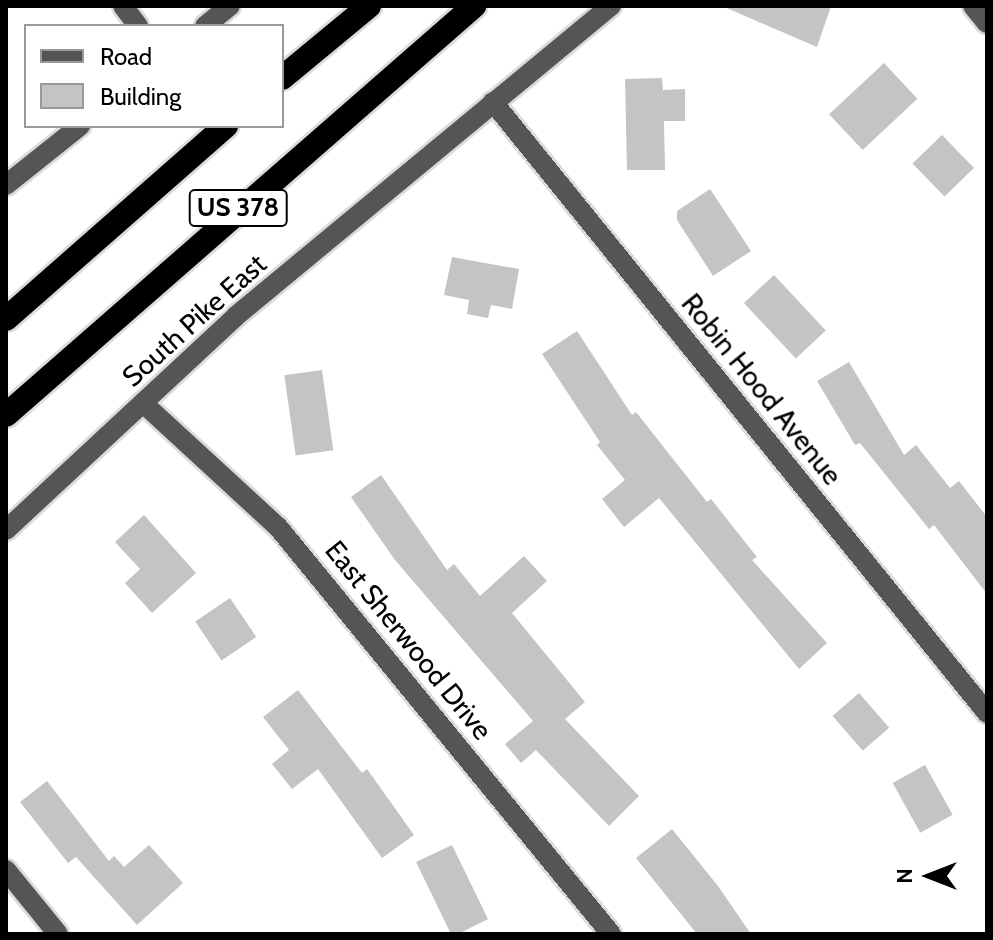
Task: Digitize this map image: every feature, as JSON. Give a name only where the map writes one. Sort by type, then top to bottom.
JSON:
[{"type":"highway","points":[[284,76],[369,6]]},
{"type":"highway","name":"US 378","points":[[6,415],[474,6]]},
{"type":"highway","name":"US 378","points":[[6,319],[224,128]]},
{"type":"street","points":[[123,6],[136,24]]},
{"type":"street","points":[[208,24],[230,6]]},
{"type":"street","name":"South Pike East","points":[[6,530],[236,316],[611,6]]},
{"type":"street","points":[[973,6],[987,23]]},
{"type":"street","name":"Robin Hood Avenue","points":[[493,102],[987,713]]},
{"type":"street","points":[[6,185],[77,128]]},
{"type":"street","name":"East Sherwood Drive","points":[[143,403],[278,527],[611,934]]},
{"type":"street","points":[[6,870],[58,934]]},
{"type":"building","points":[[722,6],[831,6],[817,47]]},
{"type":"building","points":[[884,63],[917,99],[863,150],[829,114]]},
{"type":"building","points":[[662,78],[663,90],[685,89],[685,121],[664,121],[665,170],[627,170],[625,79]]},
{"type":"building","points":[[942,135],[974,168],[944,197],[913,163]]},
{"type":"building","points":[[710,189],[751,251],[713,276],[677,220],[677,211]]},
{"type":"building","points":[[452,257],[519,269],[512,309],[491,305],[488,318],[467,314],[469,300],[444,295]]},
{"type":"building","points":[[774,275],[826,331],[796,359],[744,303]]},
{"type":"building","points":[[577,331],[632,415],[636,412],[707,502],[711,499],[757,557],[752,560],[827,643],[799,669],[659,498],[624,527],[602,499],[625,480],[597,445],[600,442],[542,354]]},
{"type":"building","points":[[849,362],[904,455],[916,445],[950,488],[959,481],[987,517],[987,594],[934,525],[929,529],[860,443],[855,445],[817,381]]},
{"type":"building","points":[[322,370],[333,450],[296,456],[284,375]]},
{"type":"building","points":[[381,475],[447,570],[454,564],[480,596],[524,556],[547,581],[512,613],[585,702],[565,719],[639,796],[609,826],[536,750],[521,763],[505,744],[533,721],[395,560],[351,497]]},
{"type":"building","points":[[144,515],[196,573],[152,613],[125,583],[140,569],[115,542]]},
{"type":"building","points":[[230,598],[256,637],[221,660],[195,621]]},
{"type":"building","points":[[298,690],[362,773],[367,769],[414,835],[382,858],[318,769],[292,789],[272,764],[289,750],[263,717]]},
{"type":"building","points":[[859,693],[889,728],[863,751],[833,716]]},
{"type":"building","points":[[925,765],[953,815],[920,833],[893,783]]},
{"type":"building","points":[[47,781],[109,861],[114,856],[124,867],[149,845],[183,883],[137,925],[76,857],[68,863],[20,802]]},
{"type":"building","points":[[672,829],[718,886],[751,934],[697,934],[636,858]]},
{"type":"building","points":[[452,845],[488,919],[458,934],[451,934],[416,862]]}]
